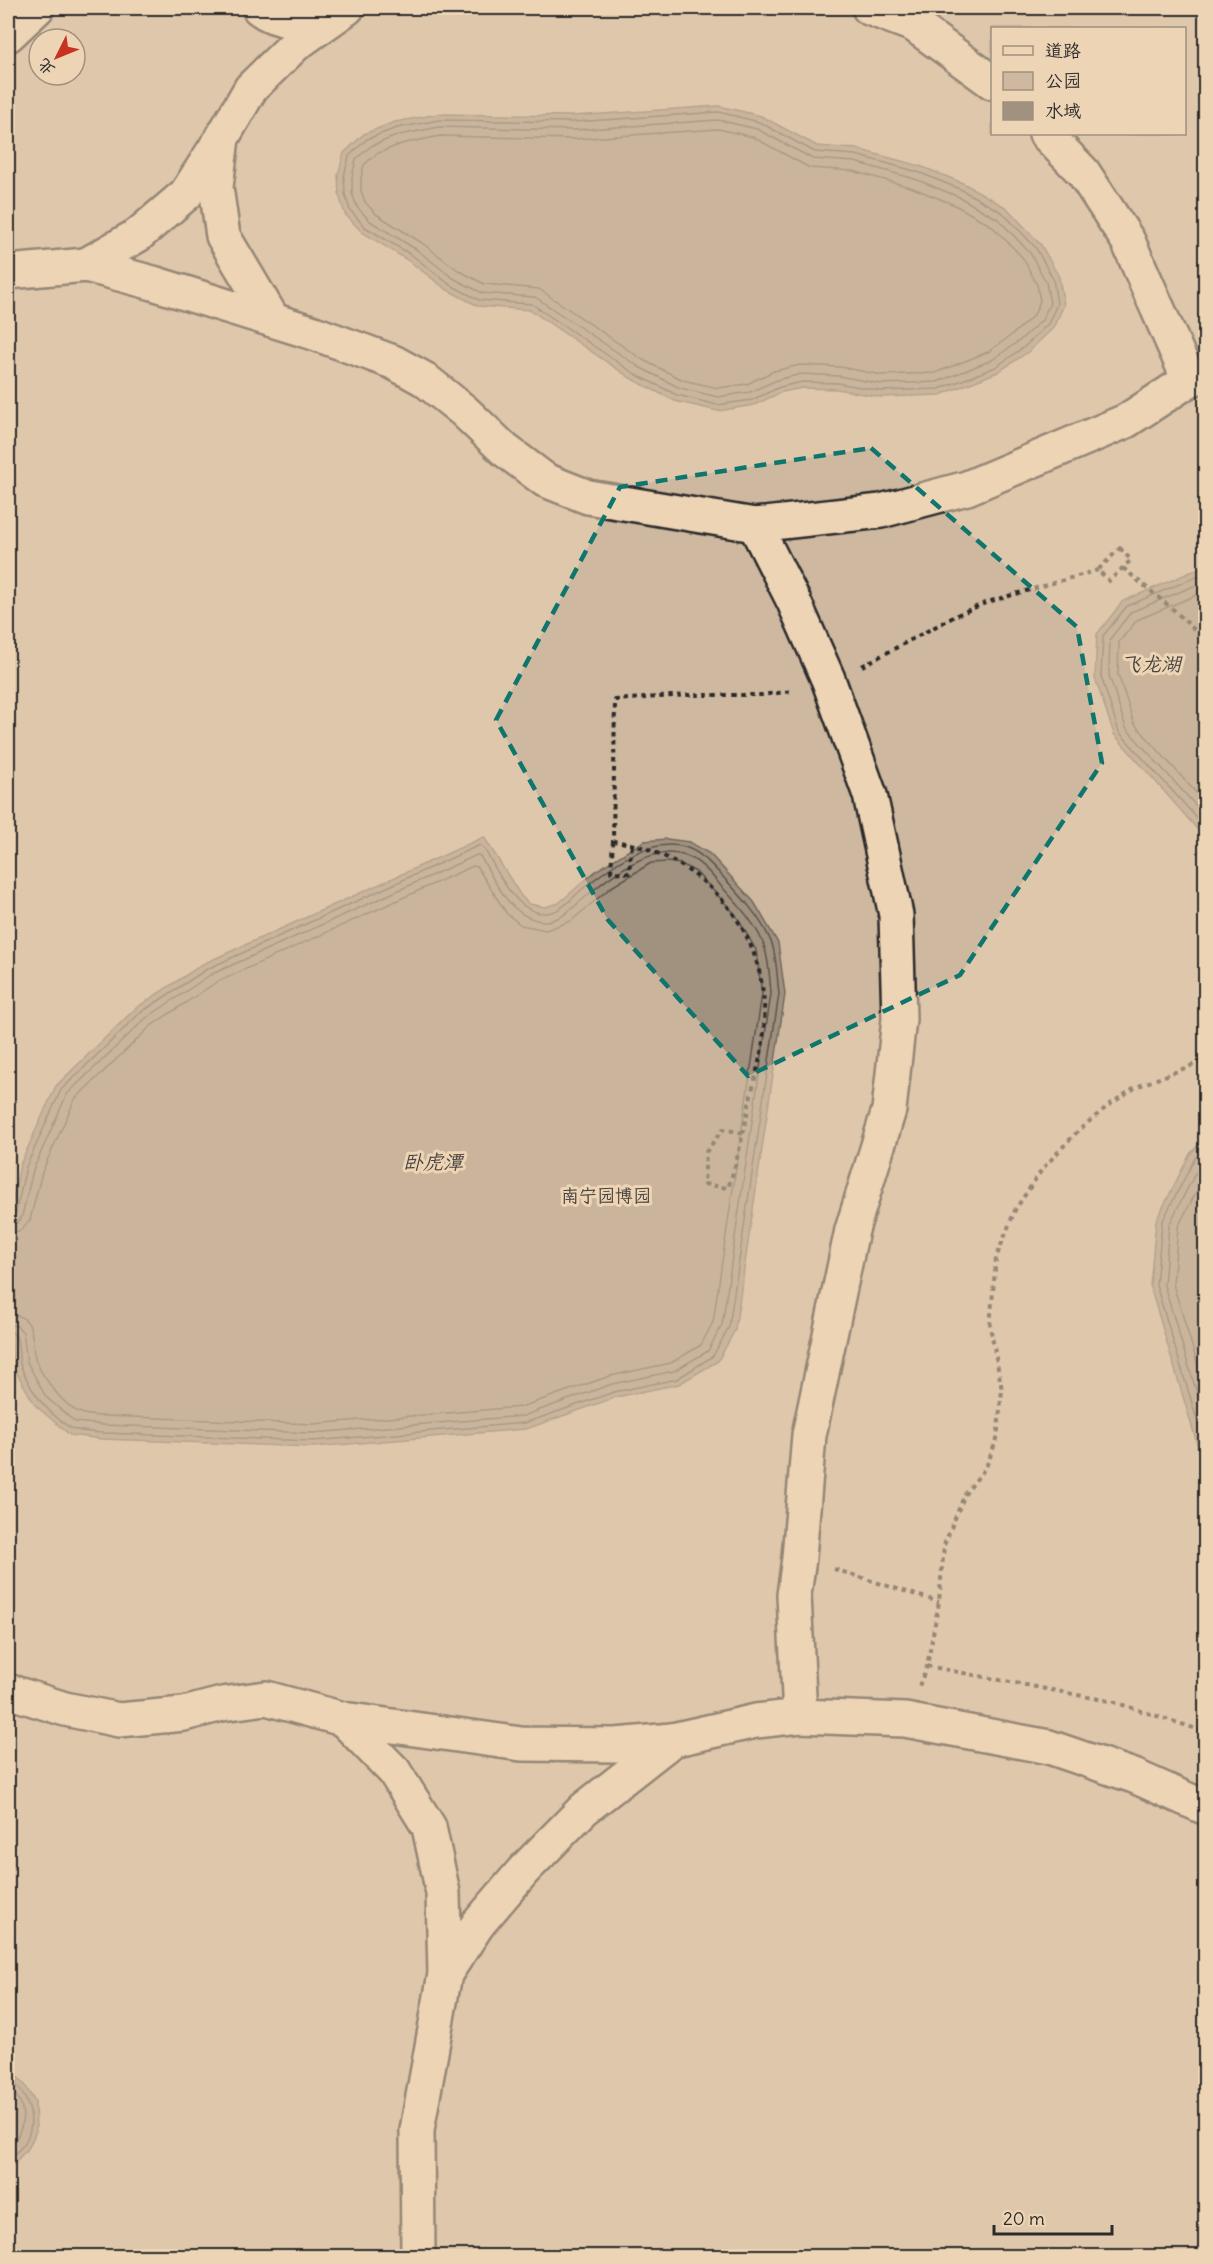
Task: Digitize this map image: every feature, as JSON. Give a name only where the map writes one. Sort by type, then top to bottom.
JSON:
[{"type":"street","points":[[8,35],[37,8]]},
{"type":"street","points":[[869,8],[914,25],[991,81]]},
{"type":"street","points":[[262,10],[296,22],[337,14]]},
{"type":"street","points":[[262,10],[274,37],[270,69]]},
{"type":"street","points":[[86,265],[138,235],[186,194],[251,88],[296,44],[337,14]]},
{"type":"street","points":[[8,272],[86,265],[153,283],[393,362],[424,379],[464,411],[505,450],[545,480],[588,497],[755,525],[881,511],[967,488],[1126,421],[1197,377],[1128,241],[1083,172],[1047,135]]},
{"type":"street","points":[[222,138],[216,187],[223,236],[273,321]]},
{"type":"street","points":[[755,525],[794,602],[828,679],[870,795],[896,915],[899,1018],[889,1110],[852,1230],[809,1435],[794,1595],[800,1716]]},
{"type":"street","points":[[8,1691],[64,1709],[119,1720],[184,1714],[222,1704],[266,1698],[343,1719],[521,1744],[616,1745],[672,1740],[756,1721],[800,1716],[905,1720],[1049,1747],[1134,1776],[1206,1808]]},
{"type":"street","points":[[343,1719],[394,1771],[429,1827],[443,1893],[445,1974],[417,2130],[418,2256]]},
{"type":"street","points":[[445,1974],[478,1924],[546,1848],[584,1809],[672,1740]]},
{"type":"path","points":[[632,843],[629,873],[611,872],[614,841],[615,700],[688,695],[762,695],[796,691],[858,668],[959,614],[988,602],[1098,570],[1120,548],[1131,560],[1109,581],[1098,570]]},
{"type":"path","points":[[1123,568],[1175,611],[1206,641]]},
{"type":"path","points":[[614,841],[632,843],[659,853],[683,866],[724,901],[747,936],[761,973],[765,1014],[762,1044],[737,1163],[728,1188],[704,1184],[706,1152],[723,1129],[743,1133]]},
{"type":"path","points":[[905,1720],[927,1666],[939,1602],[944,1545],[965,1494],[986,1467],[997,1439],[1002,1390],[990,1326],[996,1258],[1015,1210],[1043,1168],[1079,1130],[1136,1087],[1206,1060]]},
{"type":"path","points":[[799,1558],[939,1602]]},
{"type":"path","points":[[927,1666],[1114,1702],[1206,1732]]},
{"type":"highlighted area","points":[[871,448],[1077,627],[1102,763],[960,975],[748,1076],[608,920],[496,720],[620,487]]},
{"type":"green space","name":"南宁园博园","points":[[8,8],[1205,8],[1205,2256],[8,2256]]},
{"type":"water","points":[[719,106],[761,116],[817,146],[857,149],[920,166],[965,184],[1007,208],[1041,245],[1059,277],[1064,305],[1053,328],[1028,352],[998,372],[940,395],[880,397],[837,389],[802,388],[782,392],[754,405],[718,411],[675,401],[632,379],[530,310],[478,306],[446,289],[409,261],[362,232],[345,214],[339,195],[338,175],[344,153],[364,134],[395,122],[438,114],[573,116]]},
{"type":"water","name":"飞龙湖","points":[[1205,566],[1205,838],[1114,734],[1095,678],[1097,634],[1123,601]]},
{"type":"water","name":"卧虎潭","points":[[484,837],[521,896],[529,904],[545,907],[559,903],[597,870],[644,841],[667,839],[689,842],[710,854],[754,902],[778,943],[785,994],[735,1330],[718,1361],[679,1384],[616,1397],[526,1429],[313,1447],[102,1439],[70,1435],[35,1405],[13,1366],[8,1308],[8,1224],[20,1165],[56,1086],[136,1008],[203,964]]},
{"type":"water","points":[[1205,1138],[1205,1470],[1150,1286],[1156,1221],[1190,1154]]},
{"type":"water","points":[[8,2069],[23,2082],[35,2102],[36,2131],[29,2147],[8,2170]]}]
